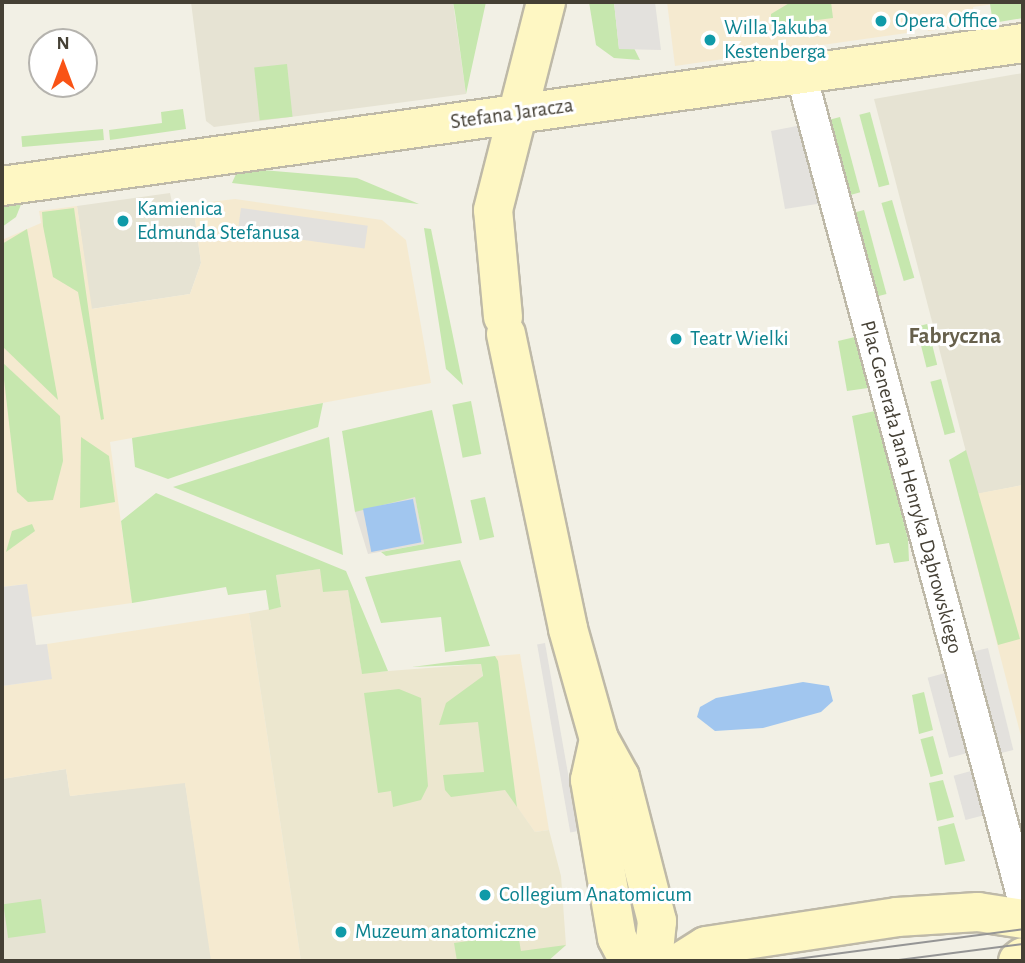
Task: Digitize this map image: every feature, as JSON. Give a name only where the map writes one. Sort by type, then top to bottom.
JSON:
[{"type":"street","points":[[546,2],[515,114],[491,232],[505,326],[565,614],[599,738],[620,777],[657,921],[653,961]]},
{"type":"street","name":"Stefana Jaracza","points":[[2,186],[1023,43]]},
{"type":"street","name":"Plac Generała Jana Henryka Dąbrowskiego","points":[[801,74],[1023,899]]},
{"type":"street","points":[[599,738],[590,780],[617,938],[629,961]]},
{"type":"street","points":[[682,961],[706,946],[888,918],[978,912],[1023,919]]},
{"type":"street","points":[[1018,961],[1023,957]]},
{"type":"shaded area","points":[[191,2],[453,2],[466,94],[214,127],[206,121]]},
{"type":"shaded area","points":[[614,2],[655,2],[661,50],[619,49]]},
{"type":"shaded area","points":[[667,2],[1008,2],[973,7],[975,24],[928,31],[926,20],[913,22],[914,32],[675,66]]},
{"type":"shaded area","points":[[1023,73],[1023,485],[977,494],[874,99]]},
{"type":"shaded area","points":[[802,125],[836,201],[785,209],[771,131]]},
{"type":"shaded area","points":[[170,193],[173,207],[193,204],[201,263],[190,294],[91,309],[77,206]]},
{"type":"shaded area","points":[[235,199],[382,220],[406,240],[431,383],[110,442],[132,603],[31,617],[26,584],[2,587],[2,240],[41,223],[39,211],[77,206],[92,309],[190,294],[201,263],[193,204]]},
{"type":"shaded area","points":[[241,208],[368,226],[365,249],[238,231]]},
{"type":"shaded area","points":[[1023,485],[1023,744],[959,497]]},
{"type":"shaded area","points":[[415,496],[424,544],[368,554],[355,512],[360,506]]},
{"type":"shaded area","points":[[320,569],[348,589],[362,673],[481,664],[497,778],[535,832],[549,830],[561,876],[566,945],[548,961],[301,961],[249,613],[281,607],[276,575]]},
{"type":"shaded area","points":[[27,584],[36,645],[47,644],[52,679],[2,686],[2,587]]},
{"type":"shaded area","points":[[249,613],[301,961],[211,961],[185,783],[70,796],[66,769],[2,779],[2,686],[51,679],[47,644]]},
{"type":"shaded area","points":[[545,643],[578,831],[570,832],[537,644]]},
{"type":"shaded area","points":[[988,648],[1013,750],[995,754],[970,653]]},
{"type":"shaded area","points":[[520,654],[549,830],[535,832],[517,807],[495,656]]},
{"type":"shaded area","points":[[945,673],[966,753],[949,758],[928,678]]},
{"type":"shaded area","points":[[66,769],[70,796],[185,782],[212,961],[2,961],[2,779]]},
{"type":"shaded area","points":[[971,771],[983,815],[966,820],[954,776]]},
{"type":"green space","points":[[453,2],[486,2],[466,94],[455,13]]},
{"type":"green space","points":[[589,2],[614,2],[619,49],[634,48],[640,60],[614,58],[596,45]]},
{"type":"green space","points":[[791,2],[831,2],[833,18],[771,26],[771,14]]},
{"type":"green space","points":[[1023,2],[1023,18],[993,23],[990,4]]},
{"type":"green space","points":[[287,64],[293,117],[260,120],[254,67]]},
{"type":"green space","points":[[183,109],[186,129],[110,140],[109,130],[162,123],[161,112]]},
{"type":"green space","points":[[870,112],[889,184],[879,187],[859,115]]},
{"type":"green space","points":[[840,117],[860,192],[850,195],[829,120]]},
{"type":"green space","points":[[103,129],[104,140],[22,147],[21,136]]},
{"type":"green space","points":[[262,170],[357,178],[419,204],[232,183],[236,174]]},
{"type":"green space","points":[[892,200],[914,278],[904,281],[881,203]]},
{"type":"green space","points":[[22,202],[16,217],[2,227],[2,205]]},
{"type":"green space","points":[[74,208],[104,419],[101,420],[78,292],[53,277],[43,226],[42,212]]},
{"type":"green space","points":[[864,210],[887,294],[877,297],[854,213]]},
{"type":"green space","points":[[424,228],[431,229],[463,385],[446,369]]},
{"type":"green space","points":[[27,229],[58,400],[2,346],[2,244]]},
{"type":"green space","points":[[927,324],[937,365],[926,367],[916,327]]},
{"type":"green space","points":[[855,337],[868,388],[847,391],[838,341]]},
{"type":"green space","points":[[2,362],[60,416],[63,461],[53,500],[28,502],[17,492]]},
{"type":"green space","points":[[941,379],[955,432],[945,435],[930,382]]},
{"type":"green space","points":[[471,401],[481,454],[463,458],[452,405]]},
{"type":"green space","points":[[323,403],[318,427],[168,479],[135,467],[132,438]]},
{"type":"green space","points":[[432,410],[462,543],[386,556],[381,552],[424,544],[415,497],[355,512],[342,431]]},
{"type":"green space","points":[[875,411],[908,539],[909,561],[894,563],[889,543],[876,545],[852,416]]},
{"type":"green space","points":[[81,437],[109,456],[115,502],[80,508]]},
{"type":"green space","points":[[329,437],[343,555],[173,487]]},
{"type":"green space","points":[[966,450],[1020,639],[998,645],[949,460]]},
{"type":"green space","points":[[156,493],[346,571],[388,671],[362,674],[348,590],[323,592],[320,569],[276,575],[281,607],[269,610],[266,590],[228,595],[226,587],[132,603],[121,521]]},
{"type":"green space","points":[[485,497],[494,537],[480,540],[470,500]]},
{"type":"green space","points":[[32,524],[35,531],[6,552],[12,531]]},
{"type":"green space","points":[[460,560],[490,646],[445,652],[441,617],[381,623],[365,577]]},
{"type":"green space","points":[[495,656],[498,661],[517,807],[505,790],[451,797],[445,790],[443,775],[484,772],[478,722],[439,725],[446,703],[483,676],[481,664],[412,667]]},
{"type":"green space","points":[[399,689],[421,698],[428,786],[421,800],[393,807],[391,791],[378,793],[364,693]]},
{"type":"green space","points":[[924,692],[933,730],[919,734],[912,695]]},
{"type":"green space","points":[[933,736],[943,774],[931,777],[920,739]]},
{"type":"green space","points":[[943,780],[954,817],[937,821],[929,783]]},
{"type":"green space","points":[[954,823],[965,861],[945,865],[938,827]]},
{"type":"green space","points":[[41,899],[46,933],[8,938],[3,904]]},
{"type":"green space","points":[[518,934],[521,951],[566,945],[548,961],[457,961],[454,943]]},
{"type":"water","points":[[413,499],[421,542],[371,552],[363,509]]},
{"type":"water","points":[[803,682],[829,686],[833,701],[821,712],[763,728],[715,731],[697,717],[700,707],[716,698]]},
{"type":"tram line","points":[[781,961],[1023,929]]},
{"type":"tram line","points":[[891,961],[1023,944]]},
{"type":"place","name":"Opera Office","points":[[881,21]]},
{"type":"place","name":"Willa Jakuba Kestenberga","points":[[710,40]]},
{"type":"place","name":"Kamienica Edmunda Stefanusa","points":[[123,221]]},
{"type":"place","name":"Teatr Wielki","points":[[676,339]]},
{"type":"place","name":"Collegium Anatomicum","points":[[485,895]]},
{"type":"place","name":"Muzeum anatomiczne","points":[[341,932]]},
{"type":"district","name":"Fabryczna","points":[[955,337]]}]
